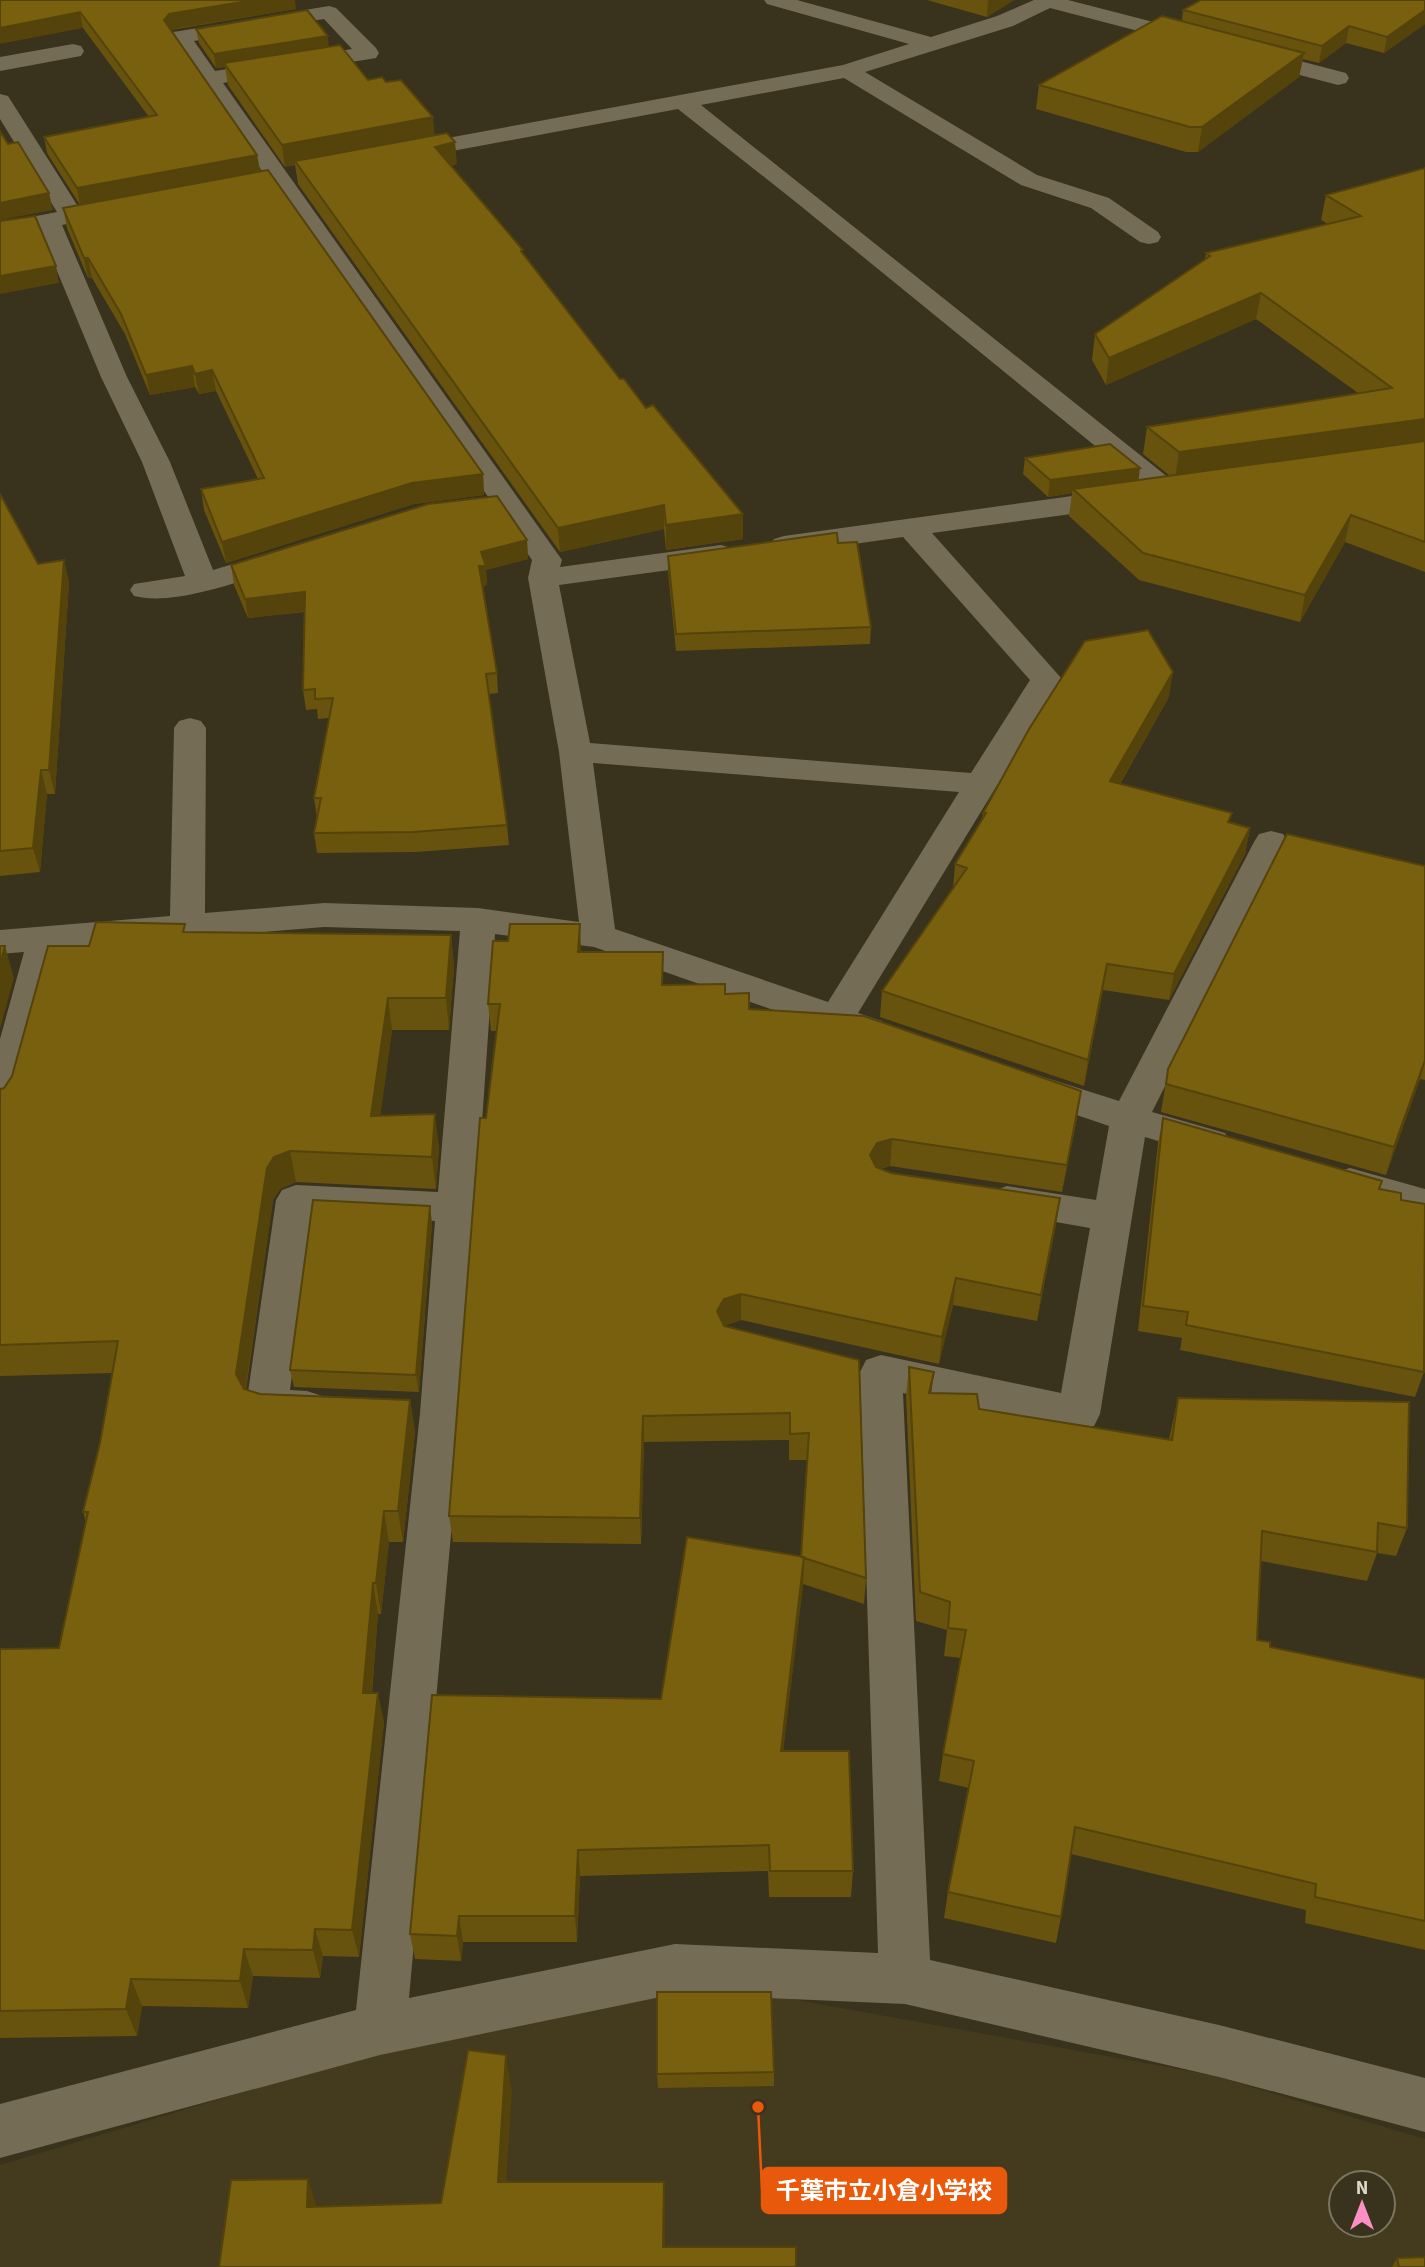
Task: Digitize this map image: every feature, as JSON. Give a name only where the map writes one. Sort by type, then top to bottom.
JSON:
[{"type":"street","points":[[774,0],[934,45]]},
{"type":"street","points":[[384,157],[847,71],[1004,21],[1050,1],[1206,43]]},
{"type":"street","points":[[209,79],[368,52],[330,12],[180,37],[209,79],[277,177],[495,504],[547,560],[543,578],[575,752],[598,936]]},
{"type":"street","points":[[1233,50],[1338,78]]},
{"type":"street","points":[[0,64],[73,51]]},
{"type":"street","points":[[847,71],[1028,180],[1100,203],[1149,237]]},
{"type":"street","points":[[0,101],[60,218],[114,377],[156,462],[204,583]]},
{"type":"street","points":[[543,578],[1182,490],[683,102]]},
{"type":"street","points":[[250,183],[304,172]]},
{"type":"street","points":[[0,230],[140,203]]},
{"type":"street","points":[[836,1019],[1046,679],[911,528]]},
{"type":"street","points":[[145,590],[204,583],[308,550]]},
{"type":"street","points":[[187,926],[190,728]]},
{"type":"street","points":[[575,752],[981,784]]},
{"type":"street","points":[[905,1979],[862,1367],[1079,1414],[1129,1119],[1270,842]]},
{"type":"street","points":[[0,942],[324,915],[478,920],[598,936],[900,1041]]},
{"type":"street","points":[[380,2029],[421,1412],[456,1207],[478,920]]},
{"type":"street","points":[[0,1107],[46,937]]},
{"type":"street","points":[[1002,1076],[1129,1119],[1237,1150]]},
{"type":"street","points":[[1317,1173],[1425,1204]]},
{"type":"street","points":[[968,1195],[1112,1217]]},
{"type":"street","points":[[347,1409],[267,1406],[296,1200],[456,1207]]},
{"type":"street","points":[[0,2132],[380,2029],[675,1969],[905,1979],[1219,2051],[1425,2105]]},
{"type":"shaded area","points":[[635,1993],[764,1994],[1212,2075],[1425,2139],[1425,2267],[0,2267],[0,2165],[474,2023]]},
{"type":"building","points":[[0,0],[254,0],[169,14],[164,20],[257,155],[77,188],[44,137],[157,115],[80,12],[0,28]]},
{"type":"building","points":[[1201,0],[1425,0],[1425,10],[1387,37],[1349,26],[1322,46],[1183,10]]},
{"type":"building","points":[[307,10],[328,36],[214,54],[196,29]]},
{"type":"building","points":[[1162,16],[1304,53],[1202,127],[1190,127],[1039,85]]},
{"type":"building","points":[[340,45],[368,80],[382,77],[386,82],[401,80],[433,117],[282,145],[224,63]]},
{"type":"building","points":[[0,131],[8,144],[18,142],[49,193],[0,203]]},
{"type":"building","points":[[447,133],[455,142],[435,147],[523,250],[521,251],[620,379],[624,379],[646,408],[653,405],[743,514],[666,525],[664,505],[558,528],[295,161]]},
{"type":"building","points":[[1425,168],[1425,419],[1179,452],[1147,427],[1392,388],[1261,293],[1109,358],[1095,334],[1210,256],[1206,253],[1361,216],[1326,195]]},
{"type":"building","points":[[268,170],[483,474],[412,483],[222,542],[201,489],[264,478],[212,370],[195,374],[192,366],[146,375],[121,314],[88,258],[84,258],[63,208]]},
{"type":"building","points":[[35,216],[56,266],[0,276],[0,221]]},
{"type":"building","points":[[1425,441],[1425,542],[1351,515],[1305,595],[1143,553],[1073,489]]},
{"type":"building","points":[[1110,444],[1140,468],[1050,480],[1025,458]]},
{"type":"building","points":[[0,494],[38,564],[64,560],[49,770],[41,770],[33,848],[0,851]]},
{"type":"building","points":[[497,496],[527,540],[481,552],[486,566],[479,566],[497,673],[486,674],[507,825],[413,832],[314,833],[321,798],[314,798],[333,698],[315,699],[315,689],[303,690],[305,592],[245,599],[231,565],[428,504]]},
{"type":"building","points":[[837,533],[838,543],[857,542],[871,627],[676,634],[668,556]]},
{"type":"building","points":[[1148,630],[1173,672],[1110,781],[1232,813],[1228,822],[1250,828],[1174,974],[1107,964],[1088,1060],[882,991],[967,868],[955,864],[986,813],[983,813],[1029,729],[1085,641]]},
{"type":"building","points":[[1287,834],[1425,866],[1425,1060],[1394,1147],[1166,1084],[1168,1069]]},
{"type":"building","points":[[96,922],[185,924],[183,932],[451,935],[446,998],[388,998],[371,1116],[435,1114],[432,1157],[290,1151],[274,1157],[267,1168],[236,1374],[244,1389],[260,1394],[410,1400],[398,1511],[384,1511],[376,1583],[373,1583],[363,1693],[378,1693],[352,1930],[315,1929],[313,1950],[244,1949],[240,1981],[131,1979],[126,2009],[0,2011],[0,1649],[59,1648],[88,1512],[83,1512],[100,1443],[118,1341],[0,1345],[0,1089],[4,1088],[12,1076],[48,946],[89,946]]},
{"type":"building","points":[[510,924],[580,924],[578,952],[663,952],[662,985],[725,984],[725,994],[749,993],[749,1009],[864,1016],[1081,1091],[1067,1165],[892,1139],[877,1143],[870,1155],[876,1167],[891,1173],[1060,1198],[1041,1295],[956,1278],[942,1337],[741,1294],[724,1299],[717,1311],[724,1326],[859,1360],[866,1578],[801,1557],[809,1433],[790,1434],[790,1413],[643,1416],[640,1518],[449,1516],[480,1118],[486,1118],[500,1004],[488,1004],[493,941],[508,941]]},
{"type":"building","points":[[0,946],[5,946],[0,964]]},
{"type":"building","points":[[1163,1118],[1382,1181],[1379,1189],[1401,1193],[1401,1200],[1425,1204],[1424,1372],[1186,1325],[1188,1312],[1143,1306]]},
{"type":"building","points":[[313,1200],[430,1206],[416,1375],[290,1370]]},
{"type":"building","points":[[909,1367],[934,1372],[929,1393],[977,1394],[979,1409],[1172,1440],[1178,1398],[1409,1402],[1407,1528],[1378,1523],[1377,1552],[1262,1531],[1257,1640],[1270,1642],[1270,1647],[1425,1679],[1425,1921],[1315,1897],[1316,1884],[1075,1827],[1061,1917],[948,1892],[974,1761],[943,1754],[966,1630],[948,1628],[950,1602],[920,1592]]},
{"type":"building","points":[[687,1537],[804,1557],[781,1751],[849,1751],[853,1871],[770,1871],[769,1845],[578,1850],[575,1916],[459,1916],[457,1936],[410,1934],[432,1695],[661,1699]]},
{"type":"building","points":[[657,1992],[771,1992],[774,2072],[657,2074]]},
{"type":"building","points":[[468,2050],[506,2055],[498,2182],[664,2182],[663,2247],[796,2247],[796,2267],[219,2267],[231,2180],[308,2179],[307,2207],[441,2203]]},
{"type":"building","points":[[1425,2257],[1425,2267],[1399,2267],[1397,2258]]},
{"type":"place","name":"千葉市立小倉小学校","points":[[758,2107]]}]
